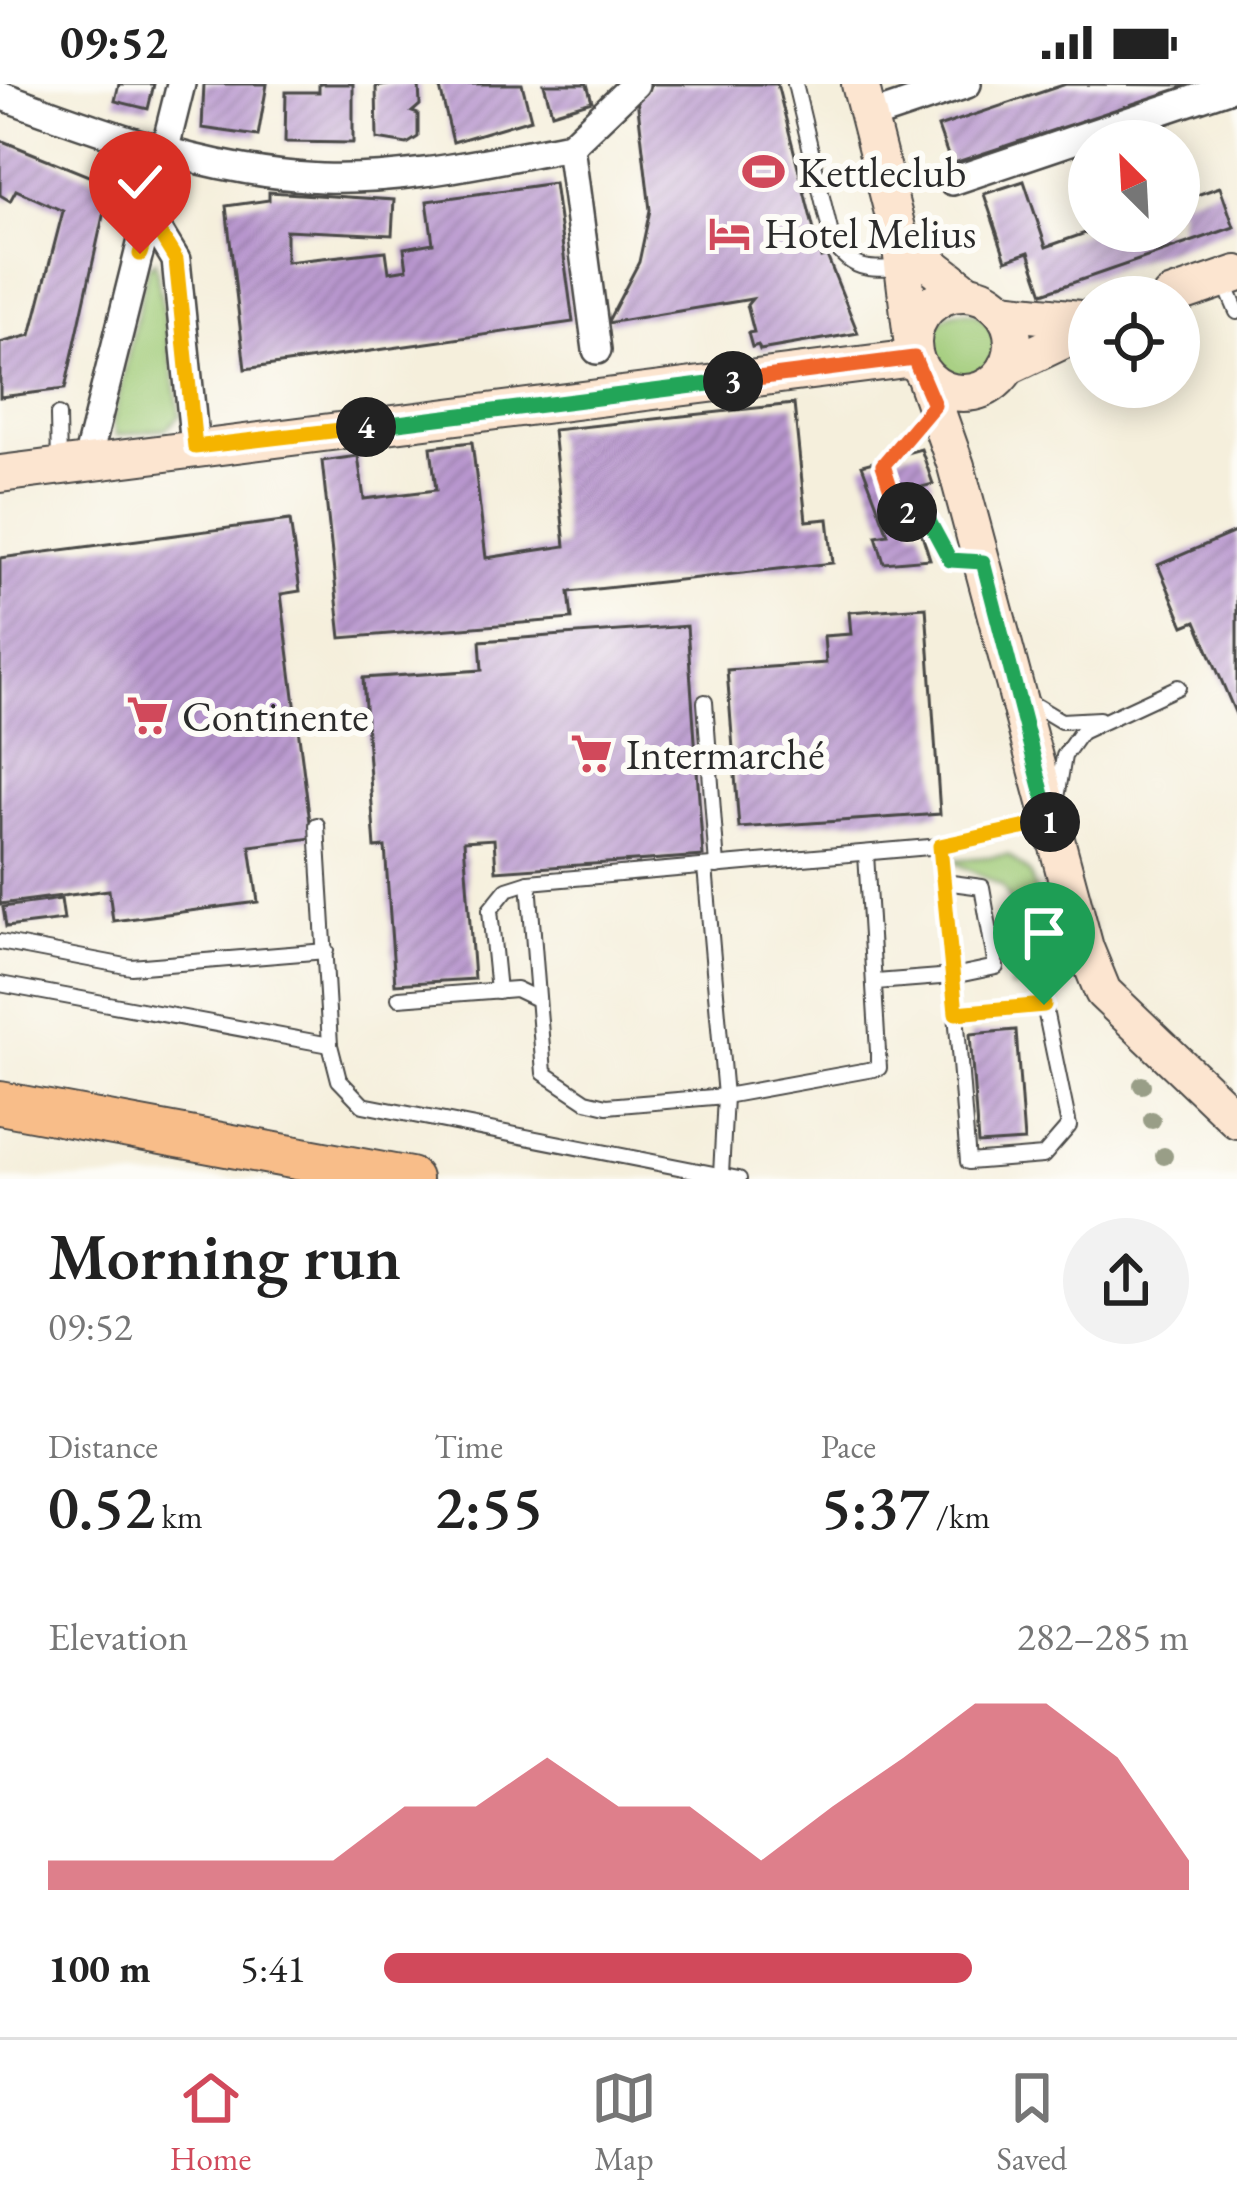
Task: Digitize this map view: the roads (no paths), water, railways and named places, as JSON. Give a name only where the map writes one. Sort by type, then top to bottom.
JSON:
[{"type":"main road","points":[[864,100],[901,254],[921,369],[956,466],[1084,948],[1103,992],[1237,1120]]},
{"type":"main road","points":[[901,254],[1002,311],[1068,321]]},
{"type":"main road","points":[[1200,293],[1232,289]]},
{"type":"main road","points":[[921,369],[931,304],[968,292]]},
{"type":"main road","points":[[1002,311],[1011,328],[1007,367]]},
{"type":"main road","points":[[956,466],[977,391],[1007,367],[1068,335]]},
{"type":"main road","points":[[0,474],[195,447],[921,369]]},
{"type":"main road","points":[[921,369],[939,388],[977,391]]},
{"type":"main road","points":[[0,1103],[410,1179]]},
{"type":"street","points":[[73,464],[151,219],[182,84]]},
{"type":"street","points":[[0,95],[166,154],[320,178],[415,174],[570,146],[635,84]]},
{"type":"street","points":[[864,100],[967,84]]},
{"type":"street","points":[[952,181],[1225,87]]},
{"type":"street","points":[[570,146],[598,350]]},
{"type":"street","points":[[151,219],[176,260],[195,447]]},
{"type":"lane","points":[[795,84],[833,243],[845,261],[863,270],[901,254]]},
{"type":"lane","points":[[921,369],[883,465],[897,508],[929,521],[950,560],[983,562]]},
{"type":"lane","points":[[58,415],[73,464]]},
{"type":"lane","points":[[498,991],[490,910],[507,889],[529,882],[940,846],[1050,824],[1064,756],[1081,732],[1099,719],[1178,687]]},
{"type":"lane","points":[[1018,694],[1062,721],[1099,719]]},
{"type":"lane","points":[[705,702],[725,1096],[721,1175]]},
{"type":"lane","points":[[317,825],[329,1045],[339,1080],[363,1105],[739,1179]]},
{"type":"lane","points":[[940,846],[968,1162],[1043,1156],[1069,1126],[1044,1005],[956,1013]]},
{"type":"lane","points":[[529,882],[544,1073],[586,1102],[607,1106],[725,1096],[879,1068],[866,854]]},
{"type":"lane","points":[[876,982],[996,968],[982,887],[944,882]]},
{"type":"lane","points":[[0,942],[131,967],[326,951]]},
{"type":"lane","points":[[0,984],[329,1045]]},
{"type":"lane","points":[[399,998],[515,989],[537,999]]},
{"type":"place","name":"Kettleclub","points":[[764,172]]},
{"type":"place","name":"Hotel Melius","points":[[730,233]]},
{"type":"place","name":"Continente","points":[[148,716]]},
{"type":"place","name":"Intermarché","points":[[592,754]]}]
